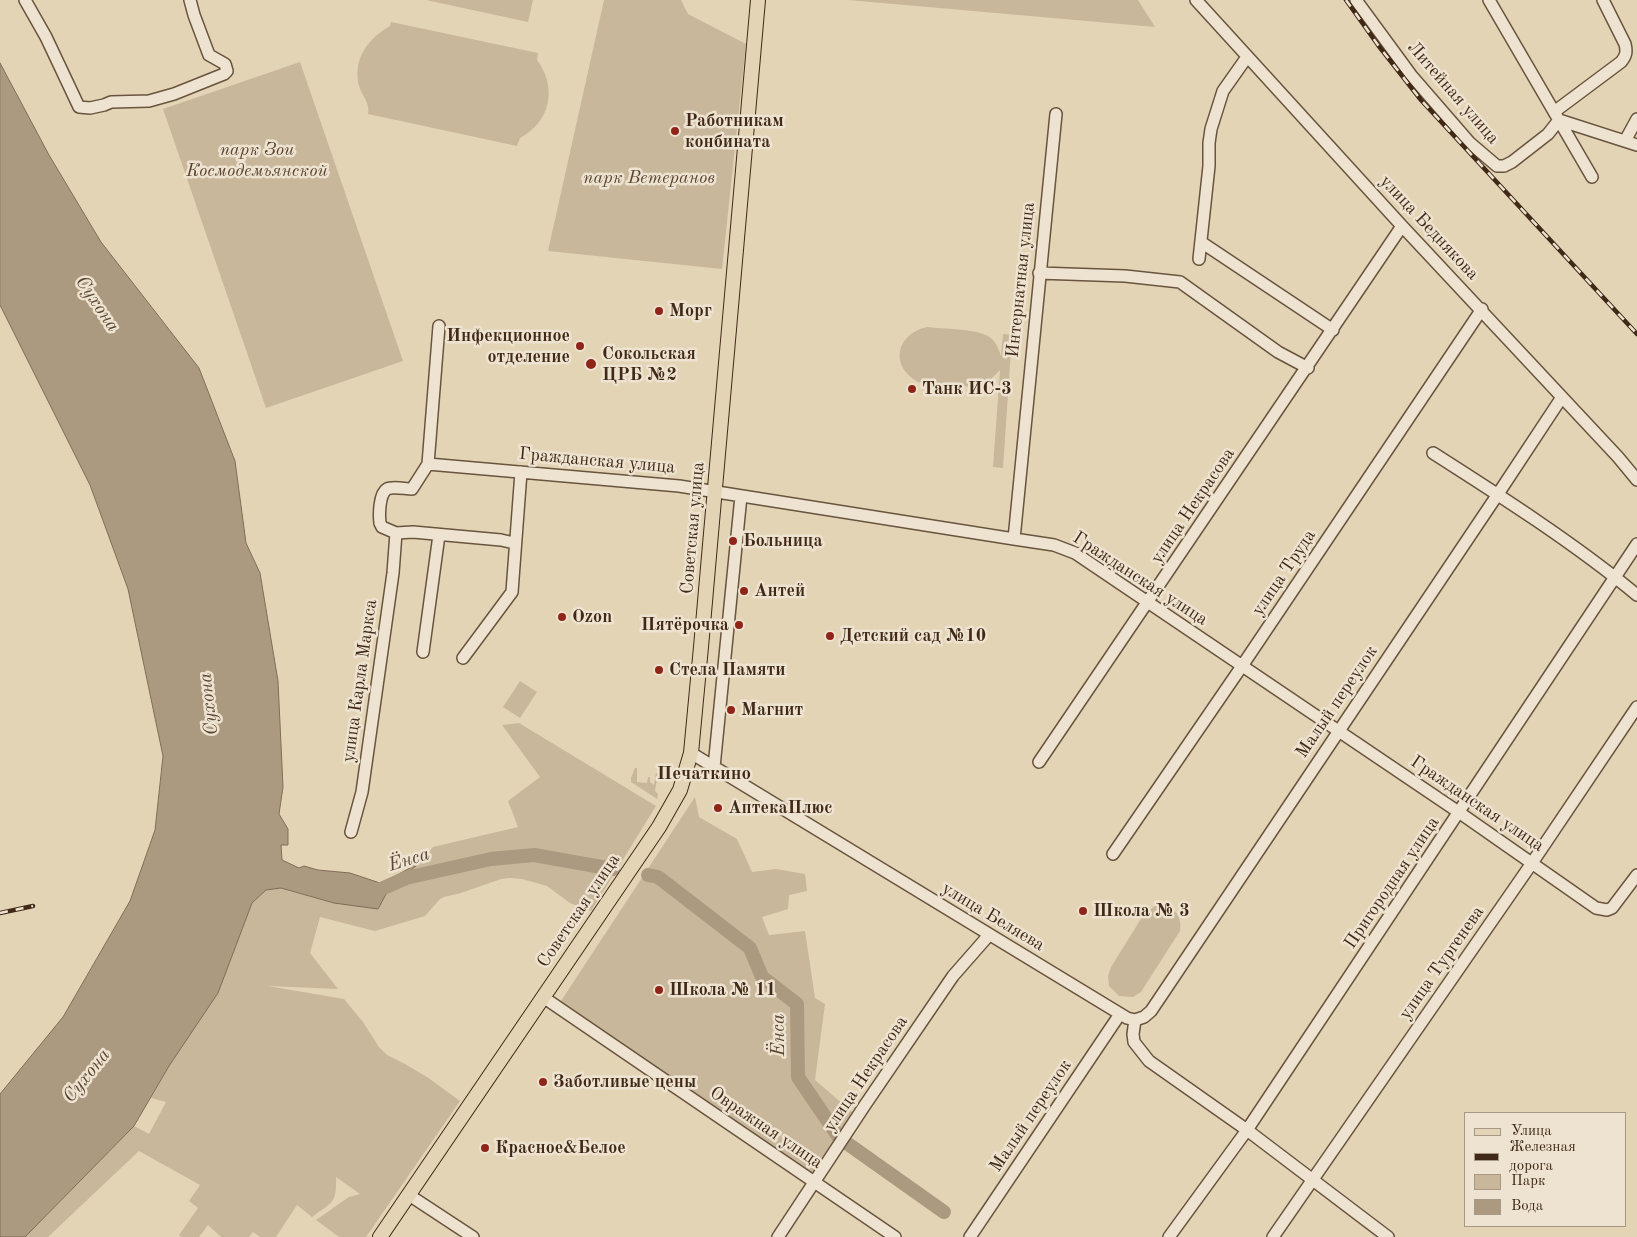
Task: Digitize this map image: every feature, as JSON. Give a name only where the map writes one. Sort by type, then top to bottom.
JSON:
[{"type":"main road","name":"Советская улица","points":[[380,1237],[667,813],[680,790],[691,753],[758,0]]},
{"type":"street","points":[[25,0],[46,37],[79,107],[90,108],[104,106],[111,102],[149,100],[166,96],[224,74],[227,70],[225,64],[209,55],[190,0]]},
{"type":"street","name":"улица Беднякова","points":[[1196,0],[1402,226],[1482,309],[1618,457],[1637,480]]},
{"type":"street","name":"Литейная улица","points":[[1356,0],[1410,76],[1470,143],[1497,166],[1508,165],[1548,134],[1557,116]]},
{"type":"street","points":[[1489,0],[1592,177]]},
{"type":"street","points":[[1557,116],[1621,62],[1625,56],[1627,50],[1625,44],[1603,0]]},
{"type":"street","points":[[1199,259],[1211,129],[1223,91],[1247,57]]},
{"type":"street","name":"Интернатная улица","points":[[1014,539],[1056,114]]},
{"type":"street","points":[[1557,116],[1637,145]]},
{"type":"street","points":[[1625,141],[1637,119]]},
{"type":"street","name":"улица Некрасова","points":[[1040,762],[1308,368],[1402,226]]},
{"type":"street","points":[[1201,242],[1333,330]]},
{"type":"street","points":[[1040,273],[1125,276],[1180,282],[1278,352],[1308,368]]},
{"type":"street","name":"улица Труда","points":[[1113,854],[1482,309]]},
{"type":"street","points":[[439,326],[428,464],[412,489],[390,488],[383,494],[380,523],[382,527],[396,533],[413,532],[501,540],[514,543]]},
{"type":"street","name":"Малый переулок","points":[[1135,1020],[1144,1017],[1151,1011],[1562,397]]},
{"type":"street","points":[[1433,453],[1498,494],[1615,577],[1637,595]]},
{"type":"street","name":"Гражданская улица","points":[[428,464],[679,486],[1014,539],[1054,546],[1075,553],[1460,813],[1596,908],[1607,910],[1616,905],[1637,875]]},
{"type":"street","points":[[463,658],[512,592],[514,543],[521,472]]},
{"type":"street","points":[[714,767],[741,496]]},
{"type":"street","name":"улица Карла Маркса","points":[[351,832],[362,792],[391,583],[396,533]]},
{"type":"street","points":[[423,652],[439,535]]},
{"type":"street","name":"Пригородная улица","points":[[1169,1237],[1247,1130],[1460,813],[1637,544]]},
{"type":"street","name":"улица Тургенева","points":[[1273,1237],[1532,863],[1637,707]]},
{"type":"street","name":"улица Беляева","points":[[691,753],[1120,1014],[1135,1020]]},
{"type":"street","name":"улица Некрасова","points":[[778,1237],[865,1105],[954,976],[989,935]]},
{"type":"street","name":"Овражная улица","points":[[543,997],[895,1237]]},
{"type":"street","name":"Малый переулок","points":[[970,1237],[1120,1014]]},
{"type":"street","points":[[1135,1020],[1132,1034],[1134,1042],[1149,1061],[1314,1179],[1317,1184],[1388,1237]]},
{"type":"street","points":[[409,1194],[473,1237]]},
{"type":"green space","points":[[426,0],[533,0],[528,22]]},
{"type":"green space","name":"парк Ветеранов","points":[[604,0],[681,0],[688,14],[746,44],[722,269],[548,251]]},
{"type":"green space","points":[[848,0],[1138,0],[1155,27]]},
{"type":"green space","points":[[391,22],[538,53],[537,60],[544,71],[549,93],[548,104],[544,114],[530,131],[520,138],[517,146],[368,114],[367,104],[360,89],[358,79],[359,60],[368,44],[374,37],[390,26]]},
{"type":"green space","name":"парк Зои Космодемьянской","points":[[300,62],[403,361],[266,408],[163,109]]},
{"type":"green space","points":[[927,327],[971,331],[987,335],[999,349],[1001,356],[1003,334],[1012,335],[1003,468],[993,467],[1000,370],[986,384],[976,387],[918,382],[903,368],[900,351],[908,336]]},
{"type":"green space","points":[[520,681],[537,692],[520,718],[503,707]]},
{"type":"green space","points":[[519,723],[656,806],[591,911],[570,903],[547,886],[522,879],[510,878],[501,879],[444,897],[425,916],[375,931],[320,917],[310,953],[338,989],[268,986],[344,999],[387,1055],[427,1077],[460,1101],[366,1237],[339,1237],[316,1220],[349,1197],[360,1194],[336,1177],[334,1198],[329,1205],[312,1217],[297,1205],[276,1237],[260,1237],[253,1232],[249,1237],[221,1237],[208,1225],[199,1237],[182,1237],[179,1235],[198,1208],[189,1201],[200,1185],[139,1151],[48,1237],[25,1237],[134,1126],[149,1134],[166,1102],[151,1098],[240,932],[252,903],[266,890],[281,888],[334,903],[406,878],[406,874],[421,862],[433,847],[518,827],[508,801],[540,777],[502,725]]},
{"type":"green space","points":[[635,768],[637,768],[637,782],[647,783],[648,777],[650,777],[650,782],[654,785],[656,773],[658,774],[655,791],[658,794],[657,799],[631,782]]},
{"type":"green space","points":[[695,797],[699,817],[737,839],[752,872],[776,869],[805,874],[807,891],[789,895],[788,909],[762,917],[769,935],[805,931],[815,998],[825,1004],[815,1080],[858,1117],[815,1183],[557,1007]]},
{"type":"green space","points":[[1155,906],[1166,907],[1175,912],[1180,920],[1180,931],[1141,992],[1133,997],[1119,996],[1109,986],[1108,976],[1111,967],[1144,914]]},
{"type":"water","name":"Сухона","points":[[0,63],[49,155],[101,242],[199,368],[235,461],[246,543],[260,573],[278,681],[283,787],[279,814],[288,829],[288,845],[281,845],[282,860],[299,868],[304,866],[318,870],[350,873],[380,883],[421,862],[406,874],[406,878],[392,883],[378,909],[334,903],[281,888],[266,890],[252,903],[218,993],[169,1066],[134,1126],[25,1237],[0,1237],[0,1094],[63,1017],[130,901],[155,830],[163,756],[128,589],[90,485],[0,305]]},
{"type":"waterway","name":"Ёнса","points":[[376,890],[406,878],[491,859],[534,855],[613,869]]},
{"type":"waterway","name":"Ёнса","points":[[648,875],[658,877],[750,948],[762,977],[797,1004],[798,1077],[838,1136]]},
{"type":"waterway","name":"Ёнса","points":[[848,1144],[944,1212]]},
{"type":"railway","points":[[1346,0],[1421,100],[1637,334]]},
{"type":"railway","points":[[0,913],[33,906]]},
{"type":"place","name":"Работникам конбината","points":[[675,131]]},
{"type":"place","name":"Морг","points":[[659,311]]},
{"type":"place","name":"Инфекционное отделение","points":[[580,346]]},
{"type":"place","name":"Сокольская ЦРБ №2","points":[[591,364]]},
{"type":"place","name":"Танк ИС-3","points":[[912,389]]},
{"type":"place","name":"Больница","points":[[733,541]]},
{"type":"place","name":"Антей","points":[[744,591]]},
{"type":"place","name":"Ozon","points":[[562,617]]},
{"type":"place","name":"Пятёрочка","points":[[739,625]]},
{"type":"place","name":"Детский сад №10","points":[[830,636]]},
{"type":"place","name":"Стела Памяти","points":[[659,670]]},
{"type":"place","name":"Магнит","points":[[731,710]]},
{"type":"place","name":"АптекаПлюс","points":[[718,808]]},
{"type":"place","name":"Школа № 3","points":[[1083,911]]},
{"type":"place","name":"Школа № 11","points":[[659,990]]},
{"type":"place","name":"Заботливые цены","points":[[543,1082]]},
{"type":"place","name":"Красное&Белое","points":[[485,1148]]},
{"type":"district","name":"Печаткино","points":[[704,774]]}]
